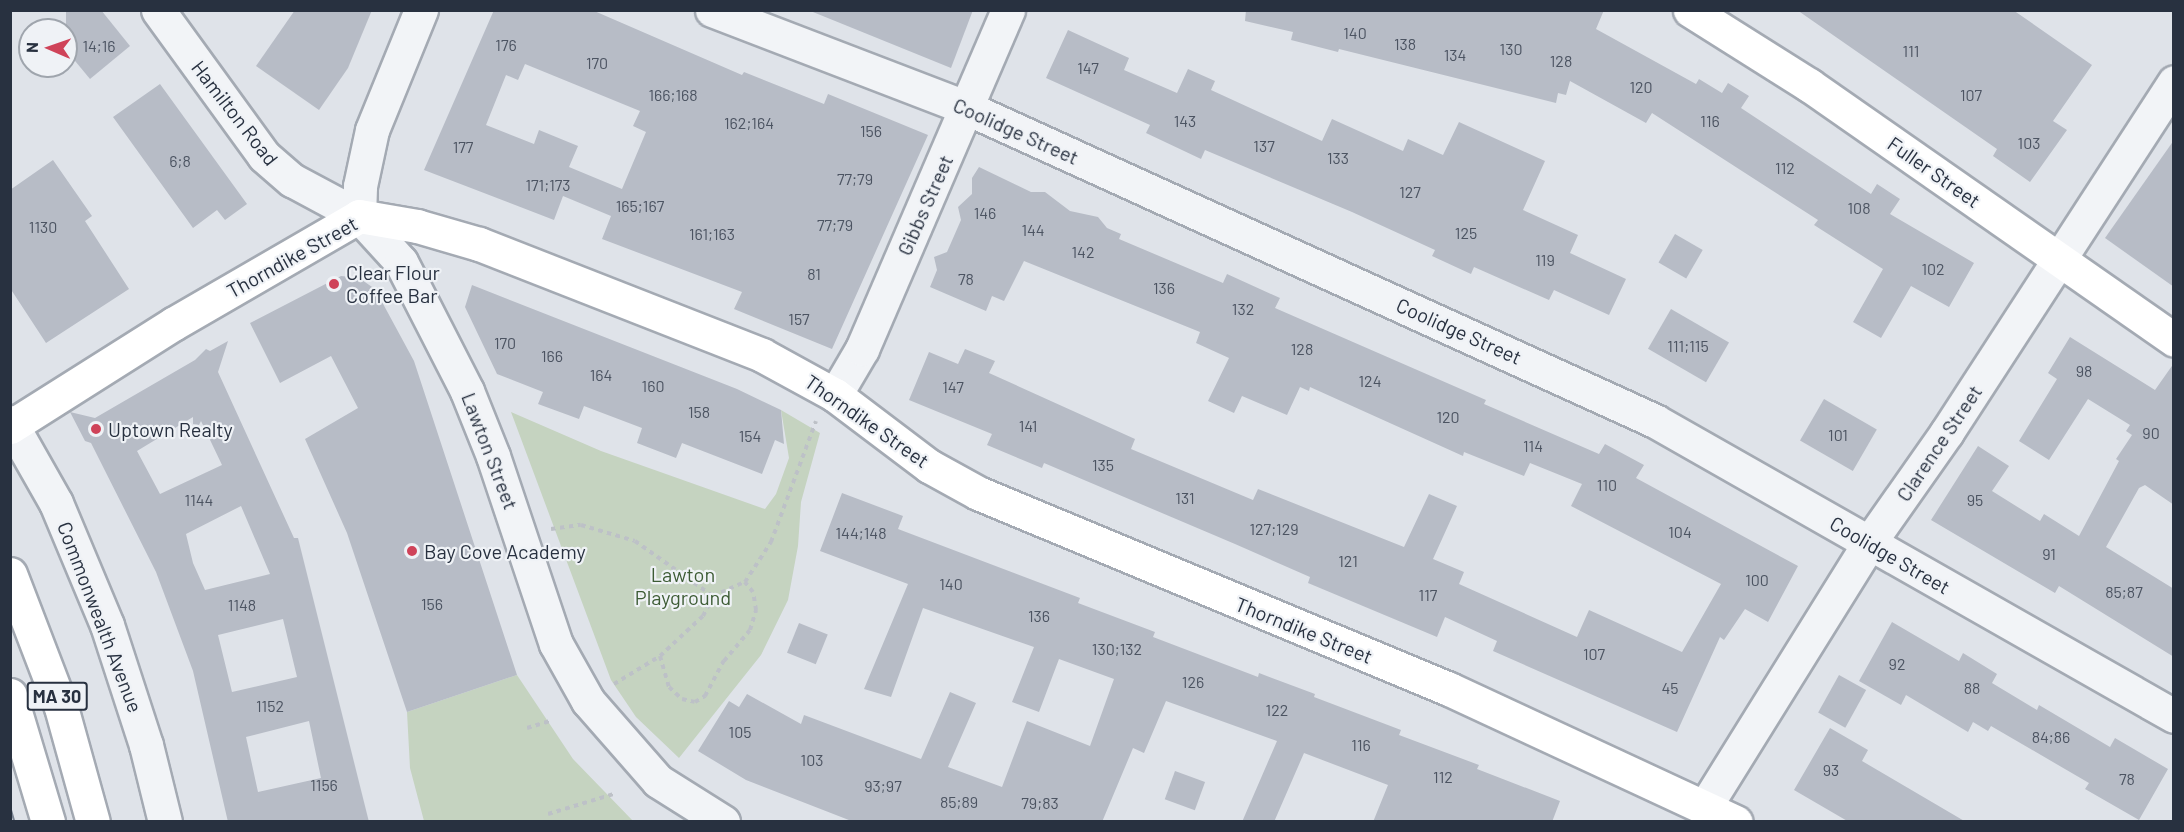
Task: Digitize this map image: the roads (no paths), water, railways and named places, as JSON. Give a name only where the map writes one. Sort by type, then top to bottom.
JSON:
[{"type":"street","name":"Hamilton Road","points":[[158,10],[274,167],[315,194],[359,216]]},
{"type":"street","points":[[359,216],[360,186],[372,130],[421,10]]},
{"type":"street","name":"Coolidge Street","points":[[712,10],[967,108],[1655,421],[2174,716]]},
{"type":"street","name":"Gibbs Street","points":[[826,408],[862,349],[1008,10]]},
{"type":"street","name":"Fuller Street","points":[[1690,10],[1809,85],[2174,340]]},
{"type":"street","name":"Clarence Street","points":[[1706,805],[1869,543],[1947,432],[2174,82]]},
{"type":"street","name":"Thorndike Street","points":[[11,425],[172,324],[359,216],[417,226],[479,244],[762,355],[826,408],[978,493],[1449,689],[1706,805],[1736,822]]},
{"type":"street","name":"Lawton Street","points":[[359,216],[401,262],[432,317],[494,456],[556,644],[588,701],[658,781],[723,822]]},
{"type":"street","name":"Commonwealth Avenue","points":[[11,425],[56,503],[107,625],[146,745],[165,822]]},
{"type":"street","name":"MA 30","points":[[10,574],[61,707],[93,822]]},
{"type":"street","name":"MA 30","points":[[10,695],[48,822]]},
{"type":"tram line","points":[[10,805],[15,822]]},
{"type":"place","name":"Clear Flour Coffee Bar","points":[[334,284]]},
{"type":"place","name":"Uptown Realty","points":[[96,429]]},
{"type":"place","name":"Bay Cove Academy","points":[[412,551]]},
{"type":"park label","name":"Lawton Playground","points":[[683,586]]}]
